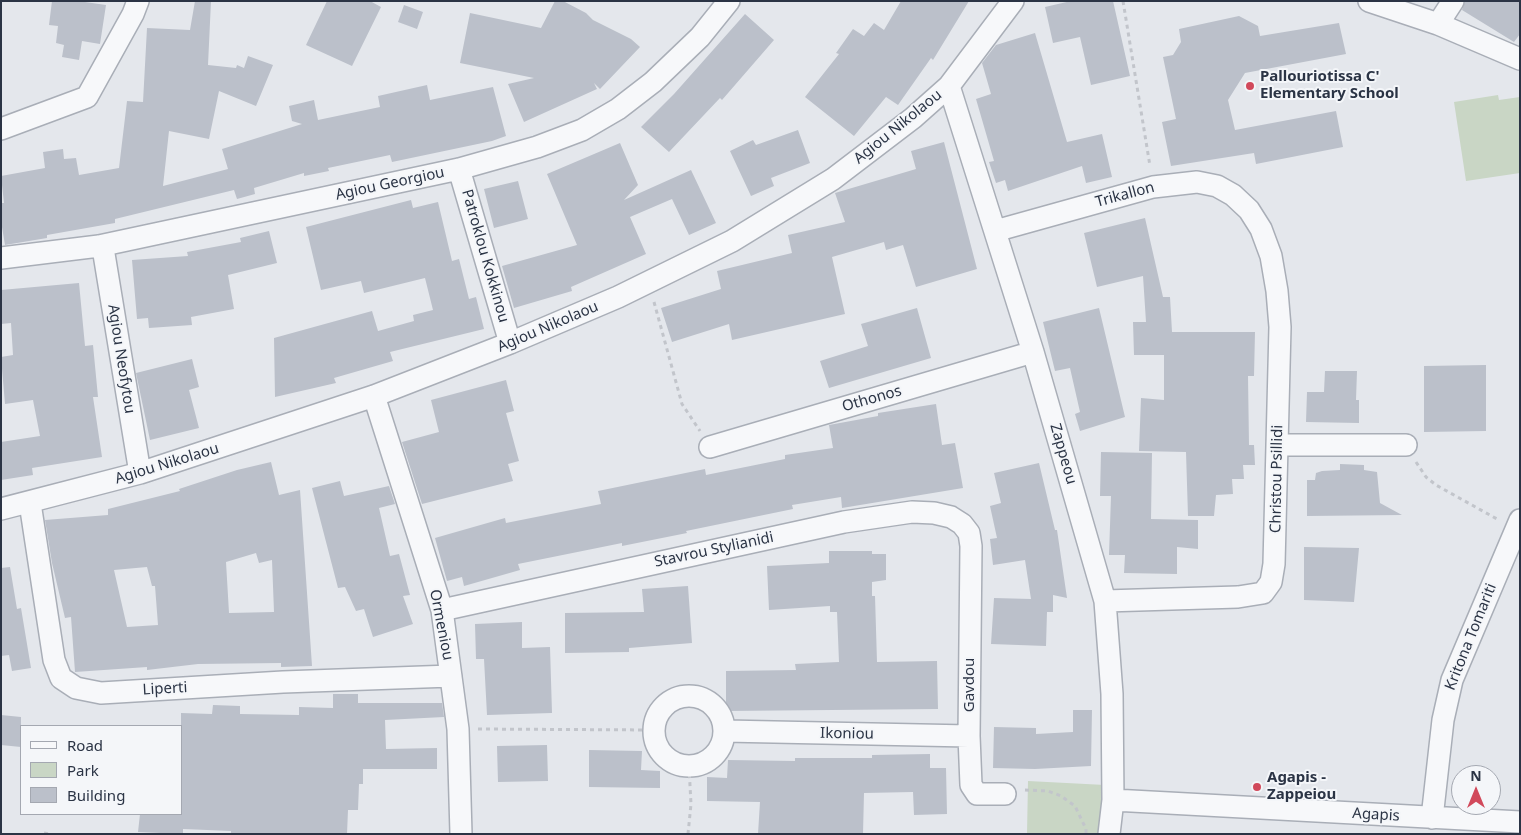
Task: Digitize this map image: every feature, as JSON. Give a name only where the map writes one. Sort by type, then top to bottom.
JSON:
[{"type":"street","points":[[1,129],[87,98],[133,14],[138,1]]},
{"type":"street","name":"Agiou Georgiou","points":[[1,258],[99,246],[459,169],[538,147],[582,130],[618,109],[660,76],[700,37],[729,1]]},
{"type":"street","name":"Agiou Nikolaou","points":[[1,509],[140,474],[374,396],[510,343],[648,282],[732,241],[833,179],[913,118],[949,86],[1013,1]]},
{"type":"street","points":[[1369,1],[1438,24],[1520,59]]},
{"type":"street","points":[[1438,24],[1453,1]]},
{"type":"street","name":"Zappeou","points":[[949,86],[1033,352],[1105,601],[1112,694],[1113,800],[1109,834]]},
{"type":"street","name":"Patroklou Kokkinou","points":[[459,169],[510,343]]},
{"type":"street","name":"Trikallon","points":[[995,231],[1153,187],[1197,182],[1218,186],[1233,195],[1249,210]]},
{"type":"street","name":"Christou Psillidi","points":[[1105,601],[1238,597],[1263,592],[1271,582],[1274,564],[1280,327],[1277,291],[1271,256],[1261,229],[1249,210]]},
{"type":"street","name":"Agiou Neofytou","points":[[99,246],[104,254],[140,474]]},
{"type":"street","name":"Othonos","points":[[710,447],[1033,352]]},
{"type":"street","name":"Ormeniou","points":[[374,396],[442,610],[458,729],[461,834]]},
{"type":"street","points":[[1278,445],[1406,445]]},
{"type":"street","name":"Liperti","points":[[30,503],[54,660],[62,678],[76,688],[101,693],[283,682],[450,676]]},
{"type":"street","name":"Stavrou Stylianidi","points":[[442,610],[844,522],[886,515],[912,512],[951,517],[962,524],[968,533],[971,546]]},
{"type":"street","name":"Kritona Tomariti","points":[[1432,818],[1443,720],[1452,680],[1518,525]]},
{"type":"street","name":"Gavdou","points":[[971,546],[969,736],[971,785],[982,796],[1005,794]]},
{"type":"street","points":[[696,696],[707,700],[716,708],[722,719],[725,732],[720,747],[710,760],[689,767],[668,760],[655,742],[653,730],[662,708],[677,698],[696,696]]},
{"type":"street","name":"Ikoniou","points":[[725,732],[969,736]]},
{"type":"street","name":"Agapis","points":[[1113,800],[1520,822]]},
{"type":"path","points":[[1123,1],[1153,187]]},
{"type":"path","points":[[648,282],[682,404],[710,447]]},
{"type":"path","points":[[1406,445],[1421,470],[1436,485],[1518,525]]},
{"type":"path","points":[[458,729],[653,730]]},
{"type":"path","points":[[688,834],[691,804],[689,767]]},
{"type":"path","points":[[1005,794],[1016,794],[1023,790],[1048,791],[1061,796],[1075,806],[1086,829],[1086,834]]},
{"type":"path","points":[[44,833],[49,834]]},
{"type":"green space","points":[[1498,95],[1499,100],[1520,97],[1520,173],[1466,181],[1454,102]]},
{"type":"green space","points":[[1028,781],[1105,785],[1100,834],[1027,834]]},
{"type":"building","points":[[52,1],[78,1],[106,5],[100,44],[82,41],[79,60],[62,57],[64,45],[56,43],[58,26],[49,25]]},
{"type":"building","points":[[195,1],[211,1],[208,65],[236,68],[237,65],[244,68],[248,56],[273,65],[256,106],[219,91],[209,139],[169,131],[163,186],[228,169],[222,149],[302,124],[292,121],[289,106],[314,100],[318,120],[380,107],[378,96],[427,85],[430,100],[493,87],[506,136],[492,141],[392,162],[390,155],[328,168],[329,171],[304,176],[304,173],[254,188],[255,194],[237,199],[234,190],[115,219],[115,223],[47,235],[47,238],[5,245],[1,221],[1,203],[4,203],[1,176],[45,168],[43,152],[63,149],[64,159],[76,158],[79,175],[119,168],[127,101],[143,102],[147,28],[190,30]]},
{"type":"building","points":[[327,1],[370,1],[381,7],[352,66],[306,45]]},
{"type":"building","points":[[555,1],[563,1],[586,13],[593,20],[631,39],[640,47],[600,89],[594,83],[597,89],[524,122],[508,84],[534,78],[460,63],[470,13],[541,28]]},
{"type":"building","points":[[901,1],[969,1],[933,60],[931,58],[898,105],[886,97],[854,136],[805,97],[839,54],[836,53],[853,29],[864,36],[874,23],[884,30]]},
{"type":"building","points":[[1071,1],[1113,1],[1130,76],[1091,85],[1080,37],[1053,43],[1045,7]]},
{"type":"building","points":[[1465,1],[1520,1],[1520,34],[1514,42],[1462,10]]},
{"type":"building","points":[[404,5],[423,12],[417,29],[398,22]]},
{"type":"building","points":[[745,14],[774,40],[722,100],[720,98],[669,152],[641,127],[674,94]]},
{"type":"building","points":[[1239,16],[1258,26],[1260,36],[1339,23],[1346,54],[1245,73],[1228,100],[1235,130],[1336,111],[1343,147],[1256,164],[1254,153],[1171,166],[1162,122],[1176,119],[1163,57],[1173,55],[1181,42],[1179,29]]},
{"type":"building","points":[[1035,33],[1067,142],[1102,134],[1112,177],[1086,183],[1082,166],[1008,191],[1005,180],[996,183],[989,162],[994,161],[976,99],[991,94],[982,63],[996,45]]},
{"type":"building","points":[[798,130],[810,163],[771,178],[774,186],[751,196],[730,151],[753,140],[756,145]]},
{"type":"building","points":[[944,142],[977,269],[916,287],[903,245],[886,250],[884,242],[832,257],[845,314],[732,340],[729,324],[672,342],[661,308],[721,289],[717,271],[792,253],[788,235],[845,222],[835,193],[916,169],[911,151]]},
{"type":"building","points":[[620,143],[638,185],[624,200],[691,170],[716,223],[689,235],[672,199],[630,217],[646,254],[571,287],[572,291],[514,308],[502,266],[577,245],[547,174]]},
{"type":"building","points":[[518,181],[528,219],[494,228],[484,189]]},
{"type":"building","points":[[411,200],[413,208],[438,202],[452,261],[459,259],[469,299],[476,297],[484,329],[390,352],[393,361],[334,378],[336,383],[275,397],[274,338],[372,311],[378,331],[414,321],[413,315],[433,310],[425,278],[364,293],[361,281],[321,290],[306,227]]},
{"type":"building","points":[[1145,218],[1163,297],[1170,297],[1172,332],[1255,332],[1254,376],[1248,376],[1249,445],[1254,445],[1255,465],[1243,465],[1244,479],[1232,479],[1233,494],[1216,495],[1214,516],[1188,516],[1186,452],[1139,451],[1141,398],[1164,400],[1164,355],[1134,355],[1133,322],[1146,322],[1143,276],[1097,287],[1084,233]]},
{"type":"building","points":[[269,231],[277,263],[228,275],[234,309],[191,317],[192,325],[149,328],[148,318],[137,319],[132,260],[188,256],[187,252],[241,242],[240,238]]},
{"type":"building","points":[[79,283],[85,346],[93,345],[98,397],[93,397],[102,457],[32,468],[33,475],[1,480],[1,442],[40,436],[33,400],[5,404],[1,357],[13,355],[11,323],[1,324],[1,290]]},
{"type":"building","points":[[917,308],[931,358],[829,388],[820,361],[868,346],[861,324]]},
{"type":"building","points":[[1099,308],[1125,417],[1080,431],[1075,414],[1080,412],[1070,368],[1055,371],[1043,322]]},
{"type":"building","points":[[192,359],[199,387],[189,390],[199,428],[150,440],[136,373]]},
{"type":"building","points":[[1486,365],[1486,431],[1424,432],[1424,366]]},
{"type":"building","points":[[1325,371],[1357,371],[1356,400],[1359,400],[1359,423],[1306,422],[1307,392],[1324,392]]},
{"type":"building","points":[[506,380],[514,411],[506,413],[519,461],[508,464],[513,481],[422,504],[402,442],[439,432],[431,400]]},
{"type":"building","points":[[936,404],[942,445],[955,443],[963,488],[842,508],[841,497],[792,505],[793,509],[686,531],[687,533],[622,546],[622,543],[518,564],[520,570],[464,586],[462,577],[447,581],[435,538],[505,518],[506,523],[601,504],[598,491],[705,469],[706,475],[785,459],[785,455],[833,448],[829,425],[878,416],[878,413]]},
{"type":"building","points":[[1101,452],[1152,453],[1151,519],[1198,520],[1198,549],[1177,547],[1177,574],[1124,573],[1125,555],[1109,555],[1111,496],[1100,496]]},
{"type":"building","points":[[271,462],[279,495],[300,490],[312,666],[281,667],[281,663],[198,664],[147,670],[147,667],[75,672],[71,617],[65,618],[52,563],[45,520],[108,515],[108,509],[180,491],[179,489],[237,470]],"holes":[[[256,553],[259,563],[272,560],[274,612],[229,613],[226,562]],[[147,567],[152,586],[155,586],[158,625],[127,627],[114,570]]]},
{"type":"building","points":[[1039,463],[1055,530],[1057,530],[1067,598],[1053,595],[1053,612],[1047,612],[1046,646],[991,644],[994,598],[1031,599],[1025,560],[993,565],[990,539],[997,538],[990,506],[1001,503],[994,473]]},
{"type":"building","points":[[1340,464],[1364,465],[1364,470],[1377,472],[1380,503],[1402,515],[1307,516],[1307,480],[1315,480],[1316,473],[1322,471],[1340,470]]},
{"type":"building","points":[[340,481],[344,496],[389,486],[395,504],[379,508],[390,556],[399,554],[410,595],[403,596],[413,624],[373,637],[364,609],[356,611],[345,587],[338,588],[312,488]]},
{"type":"building","points":[[1304,547],[1359,548],[1354,602],[1304,600]]},
{"type":"building","points":[[829,551],[872,551],[872,554],[886,554],[886,580],[872,582],[872,596],[875,596],[877,662],[937,661],[938,709],[726,711],[726,671],[796,670],[795,664],[839,662],[837,612],[830,612],[830,606],[769,610],[767,566],[829,563]]},
{"type":"building","points":[[10,567],[17,609],[21,608],[31,668],[12,671],[9,655],[1,656],[1,568]]},
{"type":"building","points":[[688,586],[692,643],[629,648],[629,652],[565,653],[565,613],[644,612],[642,589]]},
{"type":"building","points":[[522,622],[522,648],[550,647],[552,713],[487,715],[484,659],[476,659],[475,624]]},
{"type":"building","points":[[333,694],[358,694],[358,703],[442,703],[444,717],[385,720],[386,749],[437,748],[437,769],[363,769],[363,784],[359,784],[358,810],[348,810],[347,834],[231,834],[231,831],[183,829],[183,834],[138,832],[140,815],[182,815],[181,713],[212,714],[213,705],[240,706],[240,714],[299,715],[299,707],[333,708]]},
{"type":"building","points":[[1073,710],[1092,710],[1091,766],[1035,769],[993,768],[994,727],[1036,728],[1036,734],[1073,732]]},
{"type":"building","points":[[1,715],[21,717],[20,747],[1,745]]},
{"type":"building","points":[[547,745],[548,781],[498,782],[497,746]]},
{"type":"building","points":[[589,750],[642,751],[641,770],[660,771],[660,788],[589,787]]},
{"type":"building","points":[[930,754],[930,768],[946,768],[947,814],[914,815],[913,792],[864,793],[863,834],[758,834],[760,802],[707,801],[707,777],[727,778],[728,760],[795,761],[795,758],[872,758],[872,755]]},
{"type":"place","name":"Pallouriotissa C' Elementary School","points":[[1250,86]]},
{"type":"place","name":"Agapis - Zappeiou","points":[[1257,787]]}]
